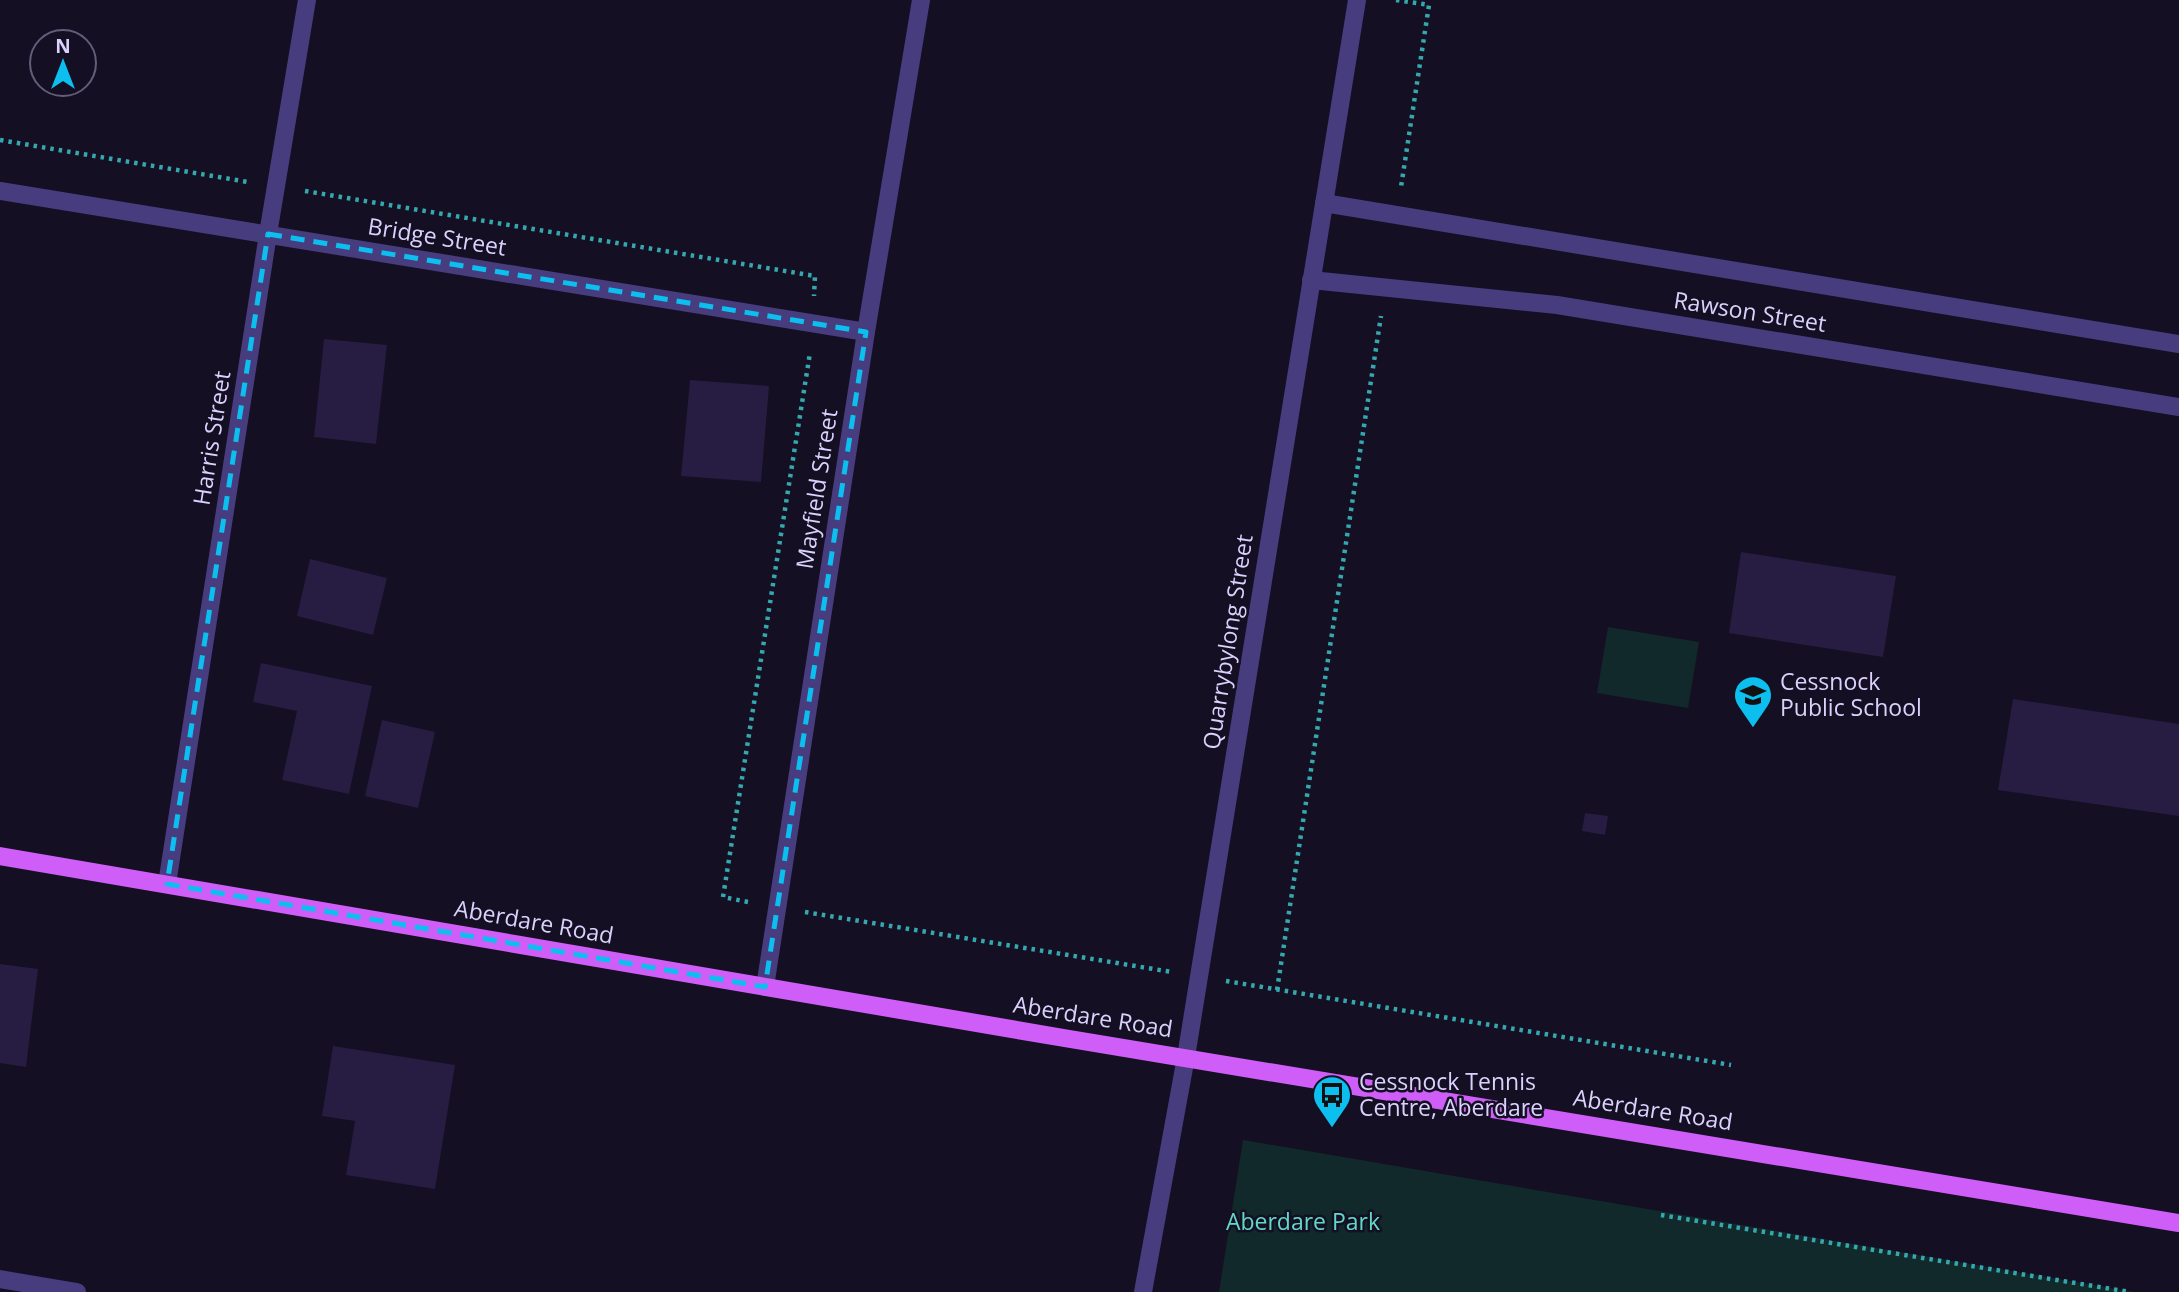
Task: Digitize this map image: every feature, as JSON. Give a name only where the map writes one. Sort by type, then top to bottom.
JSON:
[{"type":"main road","name":"Aberdare Road","points":[[0,856],[765,987],[2179,1223]]},
{"type":"street","name":"Harris Street","points":[[167,884],[307,0]]},
{"type":"street","name":"Mayfield Street","points":[[765,987],[866,332],[921,0]]},
{"type":"street","name":"Quarrybylong Street","points":[[1143,1292],[1186,1057],[1357,0]]},
{"type":"street","name":"Bridge Street","points":[[0,191],[866,332]]},
{"type":"street","name":"Rawson Street","points":[[1324,203],[2179,344]]},
{"type":"street","name":"Rawson Street","points":[[1311,280],[1557,305],[2179,407]]},
{"type":"street","points":[[0,1279],[77,1292]]},
{"type":"path","points":[[1396,0],[1429,5],[1397,215]]},
{"type":"path","points":[[0,140],[815,276]]},
{"type":"path","points":[[1278,990],[1386,288]]},
{"type":"path","points":[[723,897],[809,371]]},
{"type":"path","points":[[1661,1215],[2130,1292]]},
{"type":"highlighted area","points":[[268,234],[866,332],[765,987],[167,884]]},
{"type":"green space","points":[[1608,627],[1699,642],[1688,708],[1597,693]]},
{"type":"green space","name":"Aberdare Park","points":[[1243,1140],[2134,1292],[1219,1292]]},
{"type":"building","points":[[324,339],[387,345],[376,444],[314,437]]},
{"type":"building","points":[[690,380],[769,386],[761,482],[681,476]]},
{"type":"building","points":[[1741,552],[1896,576],[1883,657],[1729,633]]},
{"type":"building","points":[[310,559],[387,578],[373,635],[297,616]]},
{"type":"building","points":[[261,663],[372,686],[349,794],[282,780],[297,711],[253,702]]},
{"type":"building","points":[[2013,699],[2179,724],[2179,816],[1998,790]]},
{"type":"building","points":[[382,720],[435,732],[418,808],[365,796]]},
{"type":"building","points":[[1585,813],[1608,816],[1605,835],[1582,831]]},
{"type":"building","points":[[0,964],[38,969],[26,1067],[0,1063]]},
{"type":"building","points":[[333,1046],[455,1065],[435,1189],[346,1175],[355,1121],[322,1116]]},
{"type":"place","name":"Cessnock Public School","points":[[1753,729]]},
{"type":"place","name":"Cessnock Tennis Centre, Aberdare","points":[[1332,1129]]}]
